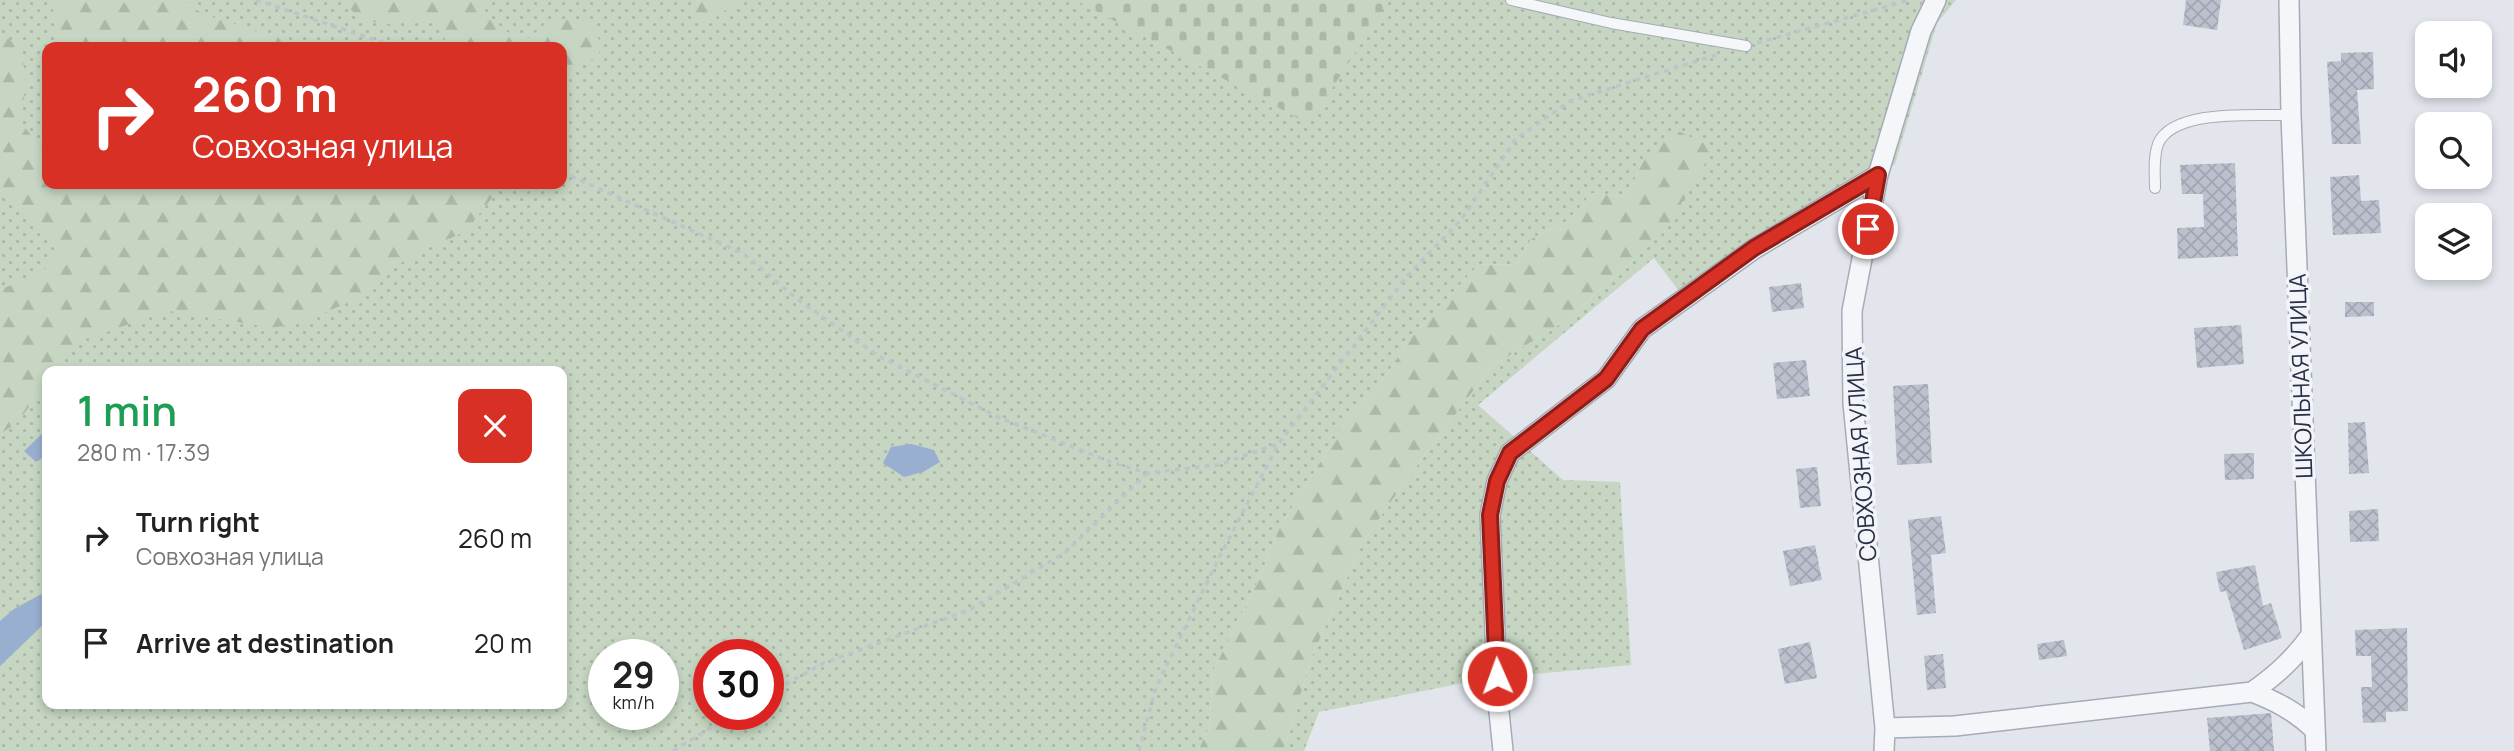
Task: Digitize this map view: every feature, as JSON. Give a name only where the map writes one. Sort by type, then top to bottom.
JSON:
[{"type":"street","name":"СОВХОЗНАЯ УЛИЦА","points":[[1884,751],[1885,728],[1853,403],[1852,311],[1878,175],[1921,31],[1936,0]]},
{"type":"street","name":"ШКОЛЬНАЯ УЛИЦА","points":[[2289,0],[2291,116],[2316,751]]},
{"type":"street","points":[[1503,751],[1498,702],[1490,515],[1497,481],[1510,453],[1606,379],[1642,329],[1754,248],[1878,175]]},
{"type":"street","points":[[2252,692],[2284,669],[2311,635]]},
{"type":"street","points":[[1885,728],[1955,726],[2252,692],[2281,703],[2297,713],[2315,730]]},
{"type":"lane","points":[[1511,0],[1611,23],[1745,46]]},
{"type":"lane","points":[[2155,188],[2154,158],[2162,136],[2175,125],[2202,118],[2291,116]]},
{"type":"path","points":[[256,0],[381,42]]},
{"type":"path","points":[[1139,751],[1156,687],[1279,443],[1408,275],[1460,221],[1516,139],[1570,101],[1745,46],[1910,0]]},
{"type":"path","points":[[567,174],[744,254],[797,299],[877,355],[998,417],[1108,461],[1147,473],[1218,465],[1279,443]]},
{"type":"path","points":[[784,685],[824,663],[969,610],[1066,552],[1147,473]]},
{"type":"path","points":[[673,751],[707,730]]},
{"type":"green space","points":[[0,0],[1956,0],[1937,23],[1895,164],[1840,208],[1759,257],[1691,307],[1654,258],[1478,405],[1563,480],[1620,482],[1631,665],[1483,679],[1319,712],[1304,751],[1283,751],[1313,654],[1363,542],[1404,483],[1491,367],[1568,319],[1665,231],[1644,157],[1627,197],[1592,193],[1568,221],[1531,239],[1516,265],[1479,264],[1410,339],[1381,383],[1347,419],[1280,527],[1259,579],[1213,671],[1209,728],[1198,751],[0,751]]},
{"type":"green space","points":[[54,0],[182,0],[203,14],[291,42],[63,42],[53,13]]},
{"type":"green space","points":[[344,0],[481,0],[488,16],[499,27],[530,38],[544,25],[556,20],[589,24],[600,41],[599,57],[567,71],[567,42],[447,42],[434,21],[419,19],[389,24],[374,22],[359,16]]},
{"type":"green space","points":[[700,0],[739,0],[706,25],[694,13]]},
{"type":"green space","points":[[1075,0],[1389,0],[1309,124]]},
{"type":"green space","points":[[0,34],[21,46],[26,82],[21,123],[42,148],[42,189],[491,189],[492,198],[465,232],[429,247],[385,272],[363,296],[308,320],[274,328],[169,311],[79,341],[60,366],[42,366],[42,390],[17,423],[0,434],[0,290],[47,268],[60,244],[0,189]]},
{"type":"green space","points":[[1676,130],[1714,148],[1665,231],[1568,319],[1491,367],[1404,483],[1363,542],[1313,654],[1283,751],[1198,751],[1209,728],[1213,671],[1259,579],[1280,527],[1347,419],[1381,383],[1410,339],[1479,264],[1516,265],[1531,239],[1568,221],[1592,193],[1627,197],[1644,157]]},
{"type":"water","points":[[42,434],[42,458],[36,462],[24,451]]},
{"type":"water","points":[[911,444],[934,450],[940,462],[923,472],[904,477],[883,463],[891,447]]},
{"type":"water","points":[[42,594],[42,626],[0,666],[0,621],[14,609]]},
{"type":"building","points":[[2186,0],[2221,0],[2217,30],[2183,25]]},
{"type":"building","points":[[2373,52],[2374,89],[2357,90],[2361,144],[2332,144],[2327,62],[2341,61],[2341,53]]},
{"type":"building","points":[[2235,163],[2238,256],[2178,259],[2177,228],[2204,227],[2203,194],[2182,194],[2180,165]]},
{"type":"building","points":[[2359,175],[2361,201],[2379,200],[2381,233],[2333,235],[2330,177]]},
{"type":"building","points":[[1801,283],[1804,308],[1772,312],[1769,287]]},
{"type":"building","points":[[2345,302],[2374,302],[2374,316],[2345,317]]},
{"type":"building","points":[[2241,325],[2244,364],[2197,368],[2194,328]]},
{"type":"building","points":[[1806,360],[1810,396],[1777,399],[1773,363]]},
{"type":"building","points":[[1928,384],[1932,463],[1897,465],[1893,386]]},
{"type":"building","points":[[2365,422],[2369,473],[2349,474],[2348,423]]},
{"type":"building","points":[[2254,453],[2254,479],[2225,480],[2224,454]]},
{"type":"building","points":[[1817,467],[1821,506],[1800,508],[1796,469]]},
{"type":"building","points":[[2378,509],[2379,541],[2350,542],[2349,511]]},
{"type":"building","points":[[1941,516],[1946,553],[1931,555],[1936,613],[1917,615],[1908,520]]},
{"type":"building","points":[[1815,545],[1822,580],[1790,586],[1783,551]]},
{"type":"building","points":[[2255,565],[2263,606],[2271,603],[2282,638],[2244,650],[2226,591],[2220,592],[2216,572]]},
{"type":"building","points":[[2407,628],[2408,711],[2386,712],[2386,722],[2363,723],[2361,687],[2372,687],[2371,656],[2356,656],[2355,630]]},
{"type":"building","points":[[2064,640],[2067,656],[2039,660],[2037,644]]},
{"type":"building","points":[[1810,642],[1817,678],[1785,684],[1778,649]]},
{"type":"building","points":[[1943,654],[1946,688],[1927,690],[1924,656]]},
{"type":"building","points":[[2271,713],[2274,751],[2210,751],[2207,718]]},
{"type":"route","points":[[1497,676],[1490,515],[1497,481],[1510,453],[1606,379],[1642,329],[1754,248],[1878,175],[1868,229]]}]
